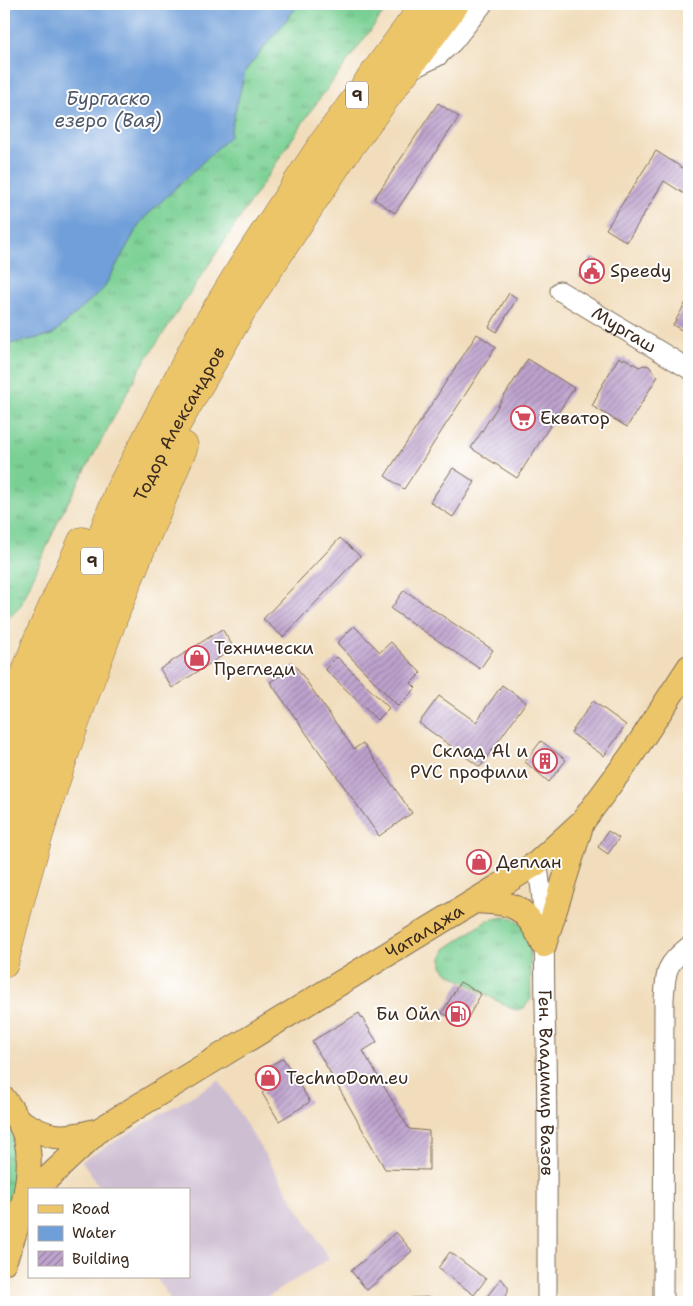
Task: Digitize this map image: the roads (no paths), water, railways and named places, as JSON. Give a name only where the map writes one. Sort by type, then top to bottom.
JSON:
[{"type":"highway","name":"Тодор Александров","points":[[4,893],[14,804],[65,631],[119,491],[210,341],[245,262],[323,143],[425,4]]},
{"type":"highway","name":"Тодор Александров","points":[[210,341],[244,307],[337,166],[402,74],[455,4]]},
{"type":"highway","points":[[4,733],[37,641],[104,497],[210,341]]},
{"type":"highway","points":[[4,964],[17,912],[53,790],[103,646],[191,428],[210,341]]},
{"type":"main road","name":"Чаталджа","points":[[38,1188],[99,1130],[537,864],[583,821],[632,756],[689,667]]},
{"type":"main road","points":[[544,945],[583,821]]},
{"type":"main road","points":[[475,901],[502,902],[516,907],[532,920],[544,945]]},
{"type":"main road","points":[[4,1099],[18,1120],[26,1138],[28,1156],[28,1198],[4,1262]]},
{"type":"main road","name":"Чаталджа","points":[[18,1120],[54,1137],[66,1138],[99,1130]]},
{"type":"street","points":[[402,74],[438,56],[453,42],[483,4]]},
{"type":"street","name":"Мургаш","points":[[560,291],[689,369]]},
{"type":"street","name":"Ген. Владимир Вазов","points":[[537,864],[540,878],[544,945],[547,1302]]},
{"type":"street","points":[[663,1302],[664,1000],[666,976],[672,960],[689,946]]},
{"type":"water","name":"Бургаско езеро (Вая)","points":[[4,4],[299,4],[245,71],[229,137],[141,221],[103,289],[52,335],[4,345]]},
{"type":"place","name":"Speedy","points":[[592,271]]},
{"type":"place","name":"Екватор","points":[[523,418]]},
{"type":"place","name":"Технически Прегледи","points":[[197,658]]},
{"type":"place","name":"Склад Al и PVC профили","points":[[545,761]]},
{"type":"place","name":"Деплан","points":[[479,862]]},
{"type":"place","name":"Би Ойл","points":[[458,1014]]},
{"type":"place","name":"TechnoDom.eu","points":[[268,1078]]}]
